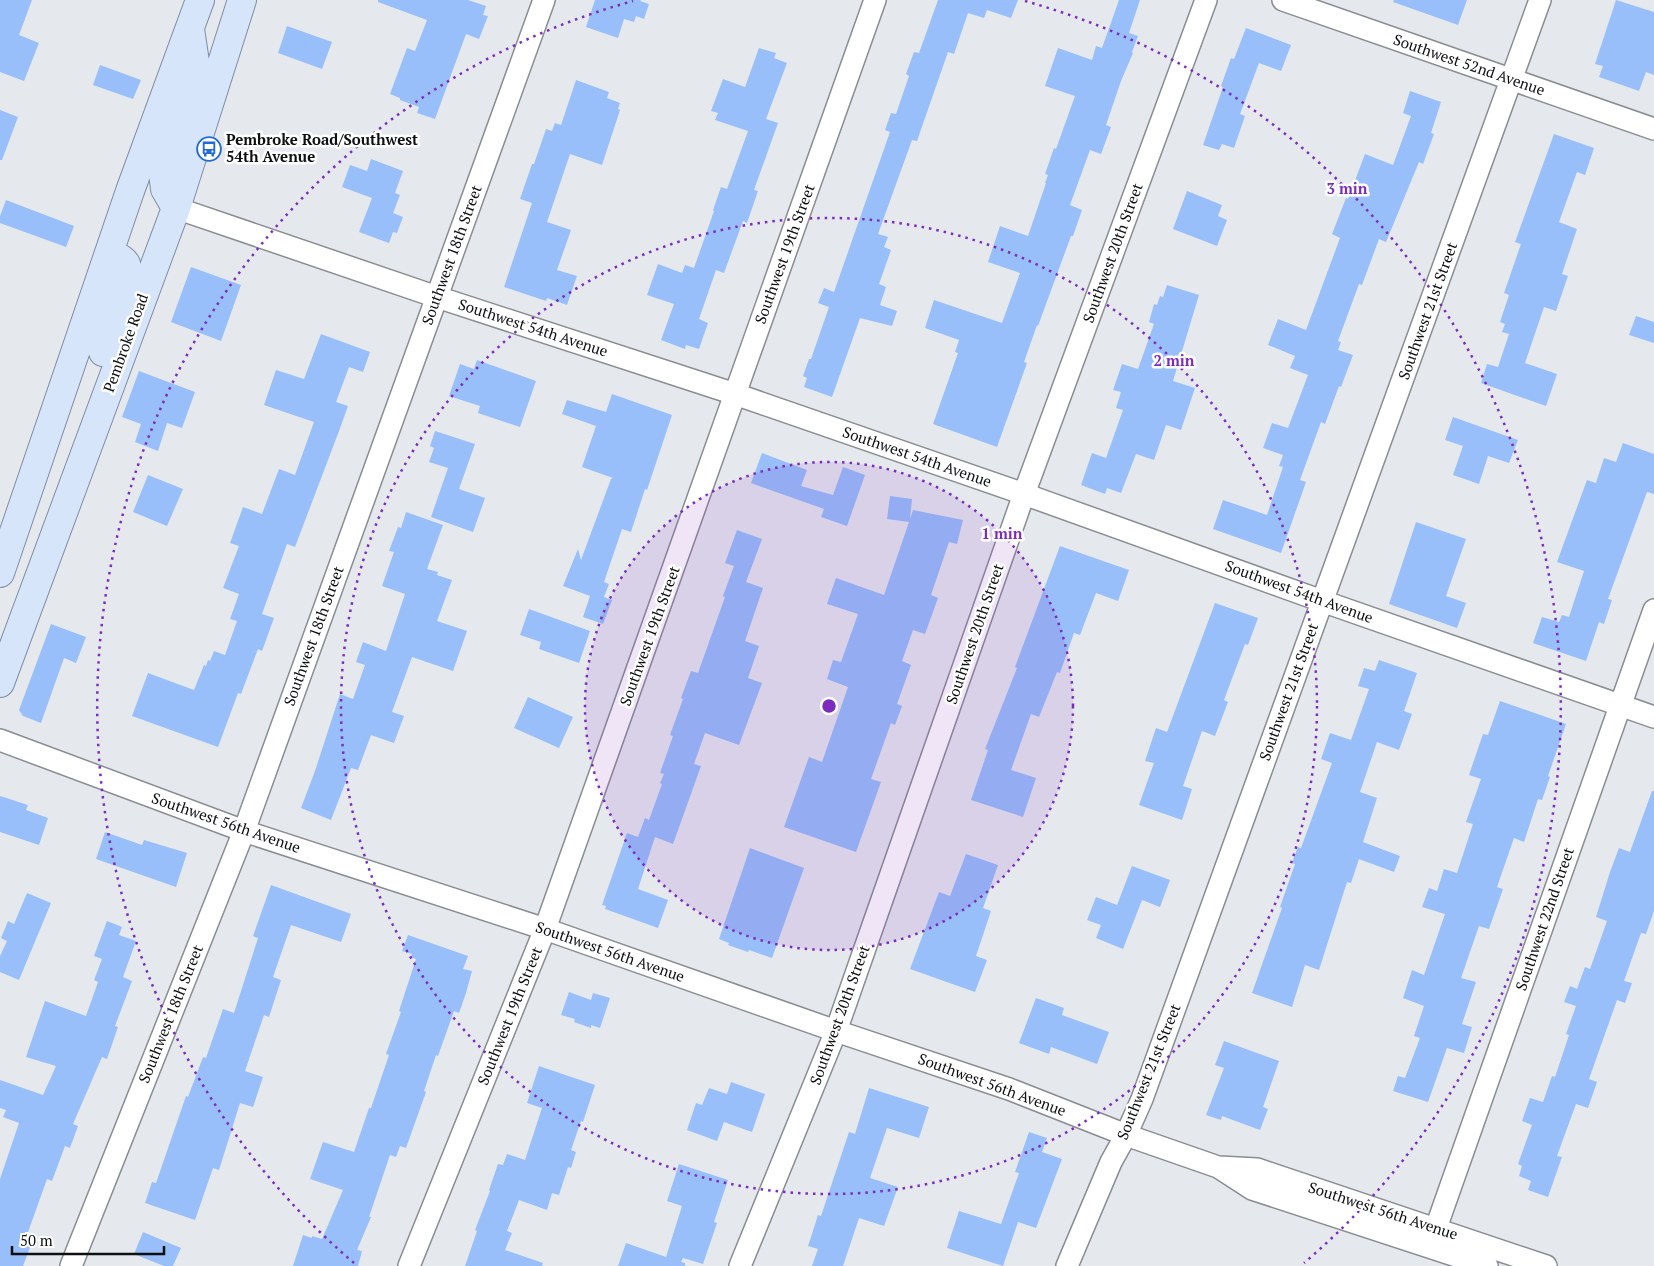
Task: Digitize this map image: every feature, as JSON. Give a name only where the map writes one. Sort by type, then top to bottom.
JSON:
[{"type":"main road","points":[[0,573],[110,253],[200,0]]},
{"type":"main road","name":"Pembroke Road","points":[[0,683],[176,208],[242,0]]},
{"type":"main road","points":[[176,208],[165,189],[164,172],[167,153],[196,69],[190,28]]},
{"type":"main road","points":[[101,409],[95,376],[126,286],[128,272],[123,261],[110,253]]},
{"type":"street","name":"Southwest 18th Street","points":[[71,1266],[244,831],[544,0]]},
{"type":"street","name":"Southwest 19th Street","points":[[409,1266],[545,929],[875,0]]},
{"type":"street","name":"Southwest 20th Street","points":[[740,1266],[836,1031],[1024,494],[1206,0]]},
{"type":"street","name":"Southwest 52nd Avenue","points":[[1283,0],[1654,130]]},
{"type":"street","name":"Southwest 21st Street","points":[[1068,1266],[1111,1162],[1126,1135],[1146,1090],[1540,0]]},
{"type":"street","name":"Southwest 54th Avenue","points":[[176,208],[436,297],[735,394],[1654,717]]},
{"type":"street","name":"Southwest 22nd Street","points":[[1436,1228],[1654,610]]},
{"type":"street","name":"Southwest 56th Avenue","points":[[0,740],[244,831],[545,929],[836,1031],[1009,1089],[1126,1135],[1218,1167],[1252,1189],[1487,1266]]},
{"type":"street","name":"Southwest 56th Avenue","points":[[1218,1167],[1257,1169],[1546,1266]]},
{"type":"building","points":[[0,0],[32,0],[19,35],[39,43],[24,81],[0,72]]},
{"type":"building","points":[[378,0],[468,0],[486,6],[483,15],[488,16],[479,39],[466,34],[435,119],[417,113],[419,107],[390,94],[407,48],[415,51],[427,20],[378,2]]},
{"type":"building","points":[[595,0],[641,0],[649,4],[644,19],[636,16],[634,22],[624,19],[618,38],[586,27]]},
{"type":"building","points":[[938,0],[1018,0],[1011,18],[987,10],[984,18],[968,13],[954,54],[948,52],[917,141],[912,140],[878,234],[888,237],[884,247],[891,250],[879,284],[886,287],[880,305],[897,311],[892,326],[860,318],[832,397],[804,387],[807,378],[803,376],[829,307],[818,303],[824,288],[834,292],[890,132],[885,130],[891,113],[896,114],[909,76],[906,74],[914,52],[919,53]]},
{"type":"building","points":[[1119,0],[1140,0],[1129,33],[1138,36],[1106,125],[1111,127],[1101,154],[1090,150],[1070,205],[1082,210],[1037,325],[1024,362],[1027,363],[997,447],[933,424],[958,353],[955,352],[959,340],[925,328],[934,300],[1002,323],[1020,273],[988,262],[1000,226],[1028,236],[1046,183],[1048,175],[1045,174],[1075,96],[1045,86],[1058,48],[1092,60],[1096,46],[1102,48]]},
{"type":"building","points":[[1394,0],[1467,0],[1458,25],[1393,2]]},
{"type":"building","points":[[1616,0],[1654,12],[1654,75],[1646,72],[1639,91],[1599,77],[1603,66],[1595,64]]},
{"type":"building","points":[[287,26],[332,42],[322,69],[278,53]]},
{"type":"building","points":[[1246,28],[1291,45],[1281,71],[1259,63],[1240,114],[1245,116],[1234,148],[1222,144],[1219,150],[1203,145],[1231,58],[1234,59]]},
{"type":"building","points":[[759,48],[776,53],[774,58],[787,63],[766,119],[778,123],[754,190],[758,191],[747,223],[743,221],[724,273],[716,270],[699,319],[708,323],[699,349],[686,345],[685,349],[661,340],[674,304],[647,295],[658,264],[682,273],[685,265],[694,268],[721,187],[727,189],[748,131],[715,120],[718,113],[711,111],[723,79],[745,87]]},
{"type":"building","points":[[100,65],[141,80],[133,99],[93,85]]},
{"type":"building","points":[[576,80],[609,92],[607,98],[620,103],[618,109],[620,110],[602,165],[570,154],[547,222],[571,230],[557,270],[577,276],[567,305],[547,298],[546,301],[504,287],[532,203],[520,199],[532,164],[534,164],[546,129],[552,131],[555,123],[561,125]]},
{"type":"building","points":[[1410,91],[1441,102],[1431,133],[1434,134],[1423,164],[1419,162],[1386,242],[1379,239],[1362,285],[1359,284],[1338,341],[1341,342],[1338,350],[1353,355],[1325,424],[1321,422],[1300,480],[1306,482],[1281,553],[1213,529],[1223,500],[1267,515],[1283,467],[1279,466],[1283,455],[1263,448],[1272,423],[1288,428],[1308,375],[1290,368],[1295,356],[1268,345],[1278,319],[1306,330],[1340,238],[1332,234],[1365,154],[1393,165],[1411,116],[1403,113]]},
{"type":"building","points":[[0,110],[18,117],[2,160],[0,160]]},
{"type":"building","points":[[1554,134],[1594,148],[1585,175],[1577,172],[1559,222],[1577,229],[1562,274],[1568,276],[1556,311],[1544,307],[1525,363],[1557,374],[1546,406],[1481,383],[1487,364],[1498,367],[1509,334],[1502,332],[1505,324],[1500,322],[1509,295],[1504,293],[1521,244],[1515,242]]},
{"type":"building","points":[[371,159],[403,171],[395,193],[400,195],[393,213],[403,217],[397,233],[393,232],[389,243],[359,232],[372,198],[342,187],[350,165],[367,171]]},
{"type":"building","points":[[1187,191],[1222,205],[1218,216],[1227,220],[1217,246],[1173,229]]},
{"type":"building","points":[[6,200],[74,226],[66,247],[0,223],[0,216]]},
{"type":"building","points":[[191,267],[241,285],[221,341],[171,322]]},
{"type":"building","points":[[1167,285],[1199,295],[1173,381],[1195,388],[1181,430],[1166,425],[1154,460],[1136,454],[1121,493],[1107,488],[1105,494],[1081,485],[1092,453],[1106,458],[1123,410],[1116,408],[1121,392],[1113,390],[1122,364],[1138,369],[1154,324],[1149,322],[1154,304],[1157,305],[1160,296],[1163,297]]},
{"type":"building","points":[[1636,316],[1654,322],[1654,343],[1629,335]]},
{"type":"building","points":[[321,334],[370,352],[363,372],[349,367],[336,402],[348,406],[295,547],[287,544],[262,614],[274,618],[262,651],[258,649],[241,694],[238,693],[218,747],[132,716],[148,673],[194,690],[204,665],[206,666],[208,660],[210,661],[214,651],[225,655],[237,621],[230,619],[239,594],[223,588],[239,546],[230,543],[243,507],[262,514],[279,469],[295,475],[314,422],[264,405],[276,370],[304,379]]},
{"type":"building","points":[[477,360],[536,381],[520,427],[478,413],[480,406],[449,396],[460,364],[474,369]]},
{"type":"building","points":[[139,371],[195,392],[182,428],[167,423],[158,451],[135,442],[141,424],[122,417]]},
{"type":"building","points":[[612,394],[672,415],[631,532],[622,529],[604,582],[609,584],[604,597],[612,600],[603,624],[583,617],[590,596],[563,586],[578,549],[581,560],[613,478],[582,467],[596,426],[562,414],[567,400],[606,412]]},
{"type":"building","points":[[1453,417],[1518,440],[1509,463],[1488,456],[1479,484],[1453,475],[1463,446],[1445,440]]},
{"type":"building","points":[[435,431],[475,444],[459,489],[485,498],[473,532],[431,517],[448,468],[429,462],[434,448],[430,446]]},
{"type":"building","points":[[1623,443],[1654,454],[1654,494],[1647,492],[1608,599],[1612,600],[1604,624],[1599,622],[1586,661],[1533,643],[1542,617],[1559,622],[1562,615],[1569,617],[1584,571],[1557,562],[1587,480],[1596,483],[1604,458],[1616,462]]},
{"type":"building","points":[[762,453],[807,470],[801,486],[833,495],[843,467],[865,475],[847,526],[821,517],[824,509],[751,483]]},
{"type":"building","points":[[148,475],[183,489],[167,526],[133,512]]},
{"type":"building","points":[[890,496],[912,499],[910,519],[913,510],[963,520],[957,544],[949,542],[931,595],[938,598],[925,634],[913,630],[902,661],[911,665],[897,704],[902,706],[895,725],[891,723],[871,779],[881,782],[856,852],[784,827],[809,757],[822,762],[848,687],[827,679],[833,660],[841,662],[858,614],[827,604],[836,578],[884,595],[909,522],[887,519]]},
{"type":"building","points":[[406,512],[443,525],[427,569],[438,572],[437,575],[452,580],[437,621],[467,631],[453,671],[412,657],[392,712],[404,716],[394,743],[371,735],[358,770],[351,768],[331,820],[301,808],[340,694],[353,699],[365,665],[356,662],[363,642],[386,651],[405,594],[382,586],[394,552],[389,551],[398,527],[401,528]]},
{"type":"building","points":[[1416,522],[1466,539],[1446,596],[1466,603],[1457,628],[1389,604]]},
{"type":"building","points":[[737,530],[762,539],[746,582],[763,588],[745,641],[759,646],[748,678],[762,683],[739,745],[705,733],[694,764],[701,766],[673,844],[655,837],[638,889],[668,900],[658,928],[605,909],[606,906],[602,905],[627,833],[638,837],[645,818],[649,820],[662,784],[660,783],[664,774],[660,773],[673,736],[670,735],[683,699],[681,698],[691,671],[698,673],[725,597],[723,596],[734,566],[725,563]]},
{"type":"building","points":[[1060,546],[1129,570],[1118,601],[1096,593],[1080,635],[1074,633],[1060,673],[1057,672],[1039,717],[1031,714],[1011,770],[1036,778],[1023,817],[971,800],[988,750],[985,749],[1017,668],[1015,667]]},
{"type":"building","points":[[1215,603],[1258,618],[1248,645],[1245,644],[1224,700],[1228,702],[1215,736],[1202,731],[1183,786],[1192,789],[1182,820],[1139,805],[1154,763],[1145,761],[1156,728],[1167,732]]},
{"type":"building","points":[[529,609],[590,631],[579,663],[539,649],[541,642],[520,635]]},
{"type":"building","points":[[51,624],[86,637],[76,663],[64,658],[41,723],[23,716],[19,710]]},
{"type":"building","points":[[1379,660],[1417,673],[1404,711],[1412,714],[1399,750],[1377,742],[1360,792],[1377,798],[1363,842],[1400,856],[1394,872],[1359,859],[1351,883],[1347,882],[1319,970],[1305,965],[1292,1007],[1252,993],[1282,908],[1280,907],[1295,864],[1292,863],[1298,847],[1301,848],[1332,763],[1321,759],[1330,733],[1351,740],[1369,689],[1358,686],[1364,668],[1375,671]]},
{"type":"building","points":[[528,697],[573,717],[559,748],[514,728]]},
{"type":"building","points":[[1500,701],[1566,724],[1548,776],[1550,777],[1542,800],[1538,799],[1524,842],[1514,838],[1497,887],[1503,889],[1489,929],[1479,926],[1461,978],[1476,982],[1462,1024],[1472,1027],[1464,1053],[1447,1048],[1428,1102],[1393,1091],[1398,1076],[1405,1078],[1420,1038],[1414,1036],[1424,1006],[1403,998],[1412,970],[1424,975],[1445,914],[1422,907],[1429,888],[1437,891],[1444,869],[1457,873],[1473,824],[1466,822],[1481,779],[1469,775],[1483,734],[1488,735]]},
{"type":"building","points":[[1652,791],[1654,791],[1654,911],[1646,934],[1641,933],[1624,981],[1632,983],[1625,1003],[1617,1000],[1589,1079],[1597,1082],[1588,1108],[1576,1104],[1557,1156],[1562,1157],[1548,1197],[1528,1190],[1531,1181],[1519,1176],[1522,1166],[1518,1164],[1532,1125],[1522,1121],[1530,1098],[1543,1102],[1552,1076],[1555,1077],[1569,1035],[1566,1034],[1576,1006],[1564,1002],[1570,986],[1577,989],[1585,967],[1590,969],[1607,921],[1596,917],[1610,872],[1619,848],[1630,852]]},
{"type":"building","points":[[0,796],[28,805],[26,810],[48,818],[39,845],[0,832]]},
{"type":"building","points":[[105,832],[142,845],[144,840],[187,853],[176,887],[96,859]]},
{"type":"building","points":[[750,848],[804,868],[772,958],[728,945],[729,943],[719,939]]},
{"type":"building","points":[[966,854],[998,865],[983,908],[991,911],[976,956],[987,960],[975,992],[910,969],[939,892],[950,896]]},
{"type":"building","points":[[1132,866],[1170,880],[1160,907],[1142,900],[1123,949],[1096,938],[1101,925],[1087,920],[1096,897],[1117,905]]},
{"type":"building","points":[[271,885],[351,914],[341,942],[291,925],[273,977],[281,980],[269,1017],[264,1015],[245,1071],[263,1077],[253,1107],[240,1103],[219,1170],[213,1168],[195,1220],[145,1203],[152,1182],[156,1183],[186,1096],[188,1097],[203,1057],[206,1058],[223,1009],[234,1013],[258,938],[253,936]]},
{"type":"building","points":[[27,893],[51,903],[19,980],[0,972],[0,956],[7,941],[1,938],[8,921],[14,924]]},
{"type":"building","points":[[107,921],[122,927],[119,935],[136,941],[123,977],[132,981],[115,1026],[118,1027],[107,1059],[102,1057],[73,1124],[78,1126],[70,1148],[65,1146],[52,1181],[47,1179],[27,1235],[34,1237],[23,1266],[0,1266],[0,1179],[19,1123],[3,1117],[6,1110],[0,1108],[0,1080],[43,1095],[56,1066],[26,1057],[45,1001],[86,1016],[98,982],[94,980],[102,959],[94,956]]},
{"type":"building","points":[[408,935],[468,956],[463,969],[472,971],[466,993],[459,1013],[454,1011],[438,1056],[436,1055],[424,1091],[426,1092],[406,1148],[400,1146],[396,1157],[390,1155],[369,1217],[371,1217],[357,1250],[362,1251],[358,1266],[293,1266],[303,1235],[322,1239],[343,1190],[310,1179],[323,1142],[354,1152],[389,1055],[386,1054],[401,1012],[399,1011],[416,959],[411,957],[412,954],[402,951]]},
{"type":"building","points":[[569,992],[591,1000],[593,993],[610,998],[600,1028],[591,1025],[591,1028],[574,1022],[575,1019],[561,1015]]},
{"type":"building","points":[[1036,998],[1064,1008],[1062,1015],[1109,1032],[1097,1064],[1051,1047],[1049,1054],[1019,1043]]},
{"type":"building","points":[[1224,1041],[1279,1061],[1263,1107],[1268,1109],[1260,1130],[1222,1116],[1221,1120],[1206,1115],[1224,1068],[1215,1065]]},
{"type":"building","points":[[539,1066],[595,1085],[583,1122],[581,1121],[571,1150],[576,1152],[571,1168],[568,1167],[559,1195],[552,1193],[547,1210],[519,1200],[507,1231],[512,1233],[505,1250],[543,1263],[542,1266],[465,1266],[477,1231],[475,1230],[498,1164],[503,1165],[507,1154],[525,1160],[542,1108],[527,1103]]},
{"type":"building","points":[[731,1082],[765,1094],[752,1132],[724,1122],[717,1141],[687,1130],[696,1103],[702,1105],[709,1088],[727,1094]]},
{"type":"building","points":[[869,1088],[929,1107],[919,1138],[887,1128],[870,1178],[898,1187],[884,1226],[859,1218],[843,1266],[812,1266],[818,1249],[808,1246],[818,1215],[821,1216],[849,1132],[855,1134]]},
{"type":"building","points":[[1029,1132],[1047,1138],[1042,1152],[1062,1159],[1036,1228],[1018,1222],[1003,1266],[947,1248],[959,1211],[1001,1224],[1019,1173],[1015,1172]]},
{"type":"building","points":[[679,1164],[728,1180],[714,1222],[717,1223],[703,1264],[683,1258],[681,1262],[685,1263],[685,1266],[618,1266],[626,1243],[666,1257],[682,1206],[667,1201]]},
{"type":"building","points":[[143,1232],[181,1248],[173,1266],[164,1266],[134,1254]]},
{"type":"place","name":"Pembroke Road/Southwest 54th Avenue","points":[[209,149]]}]
